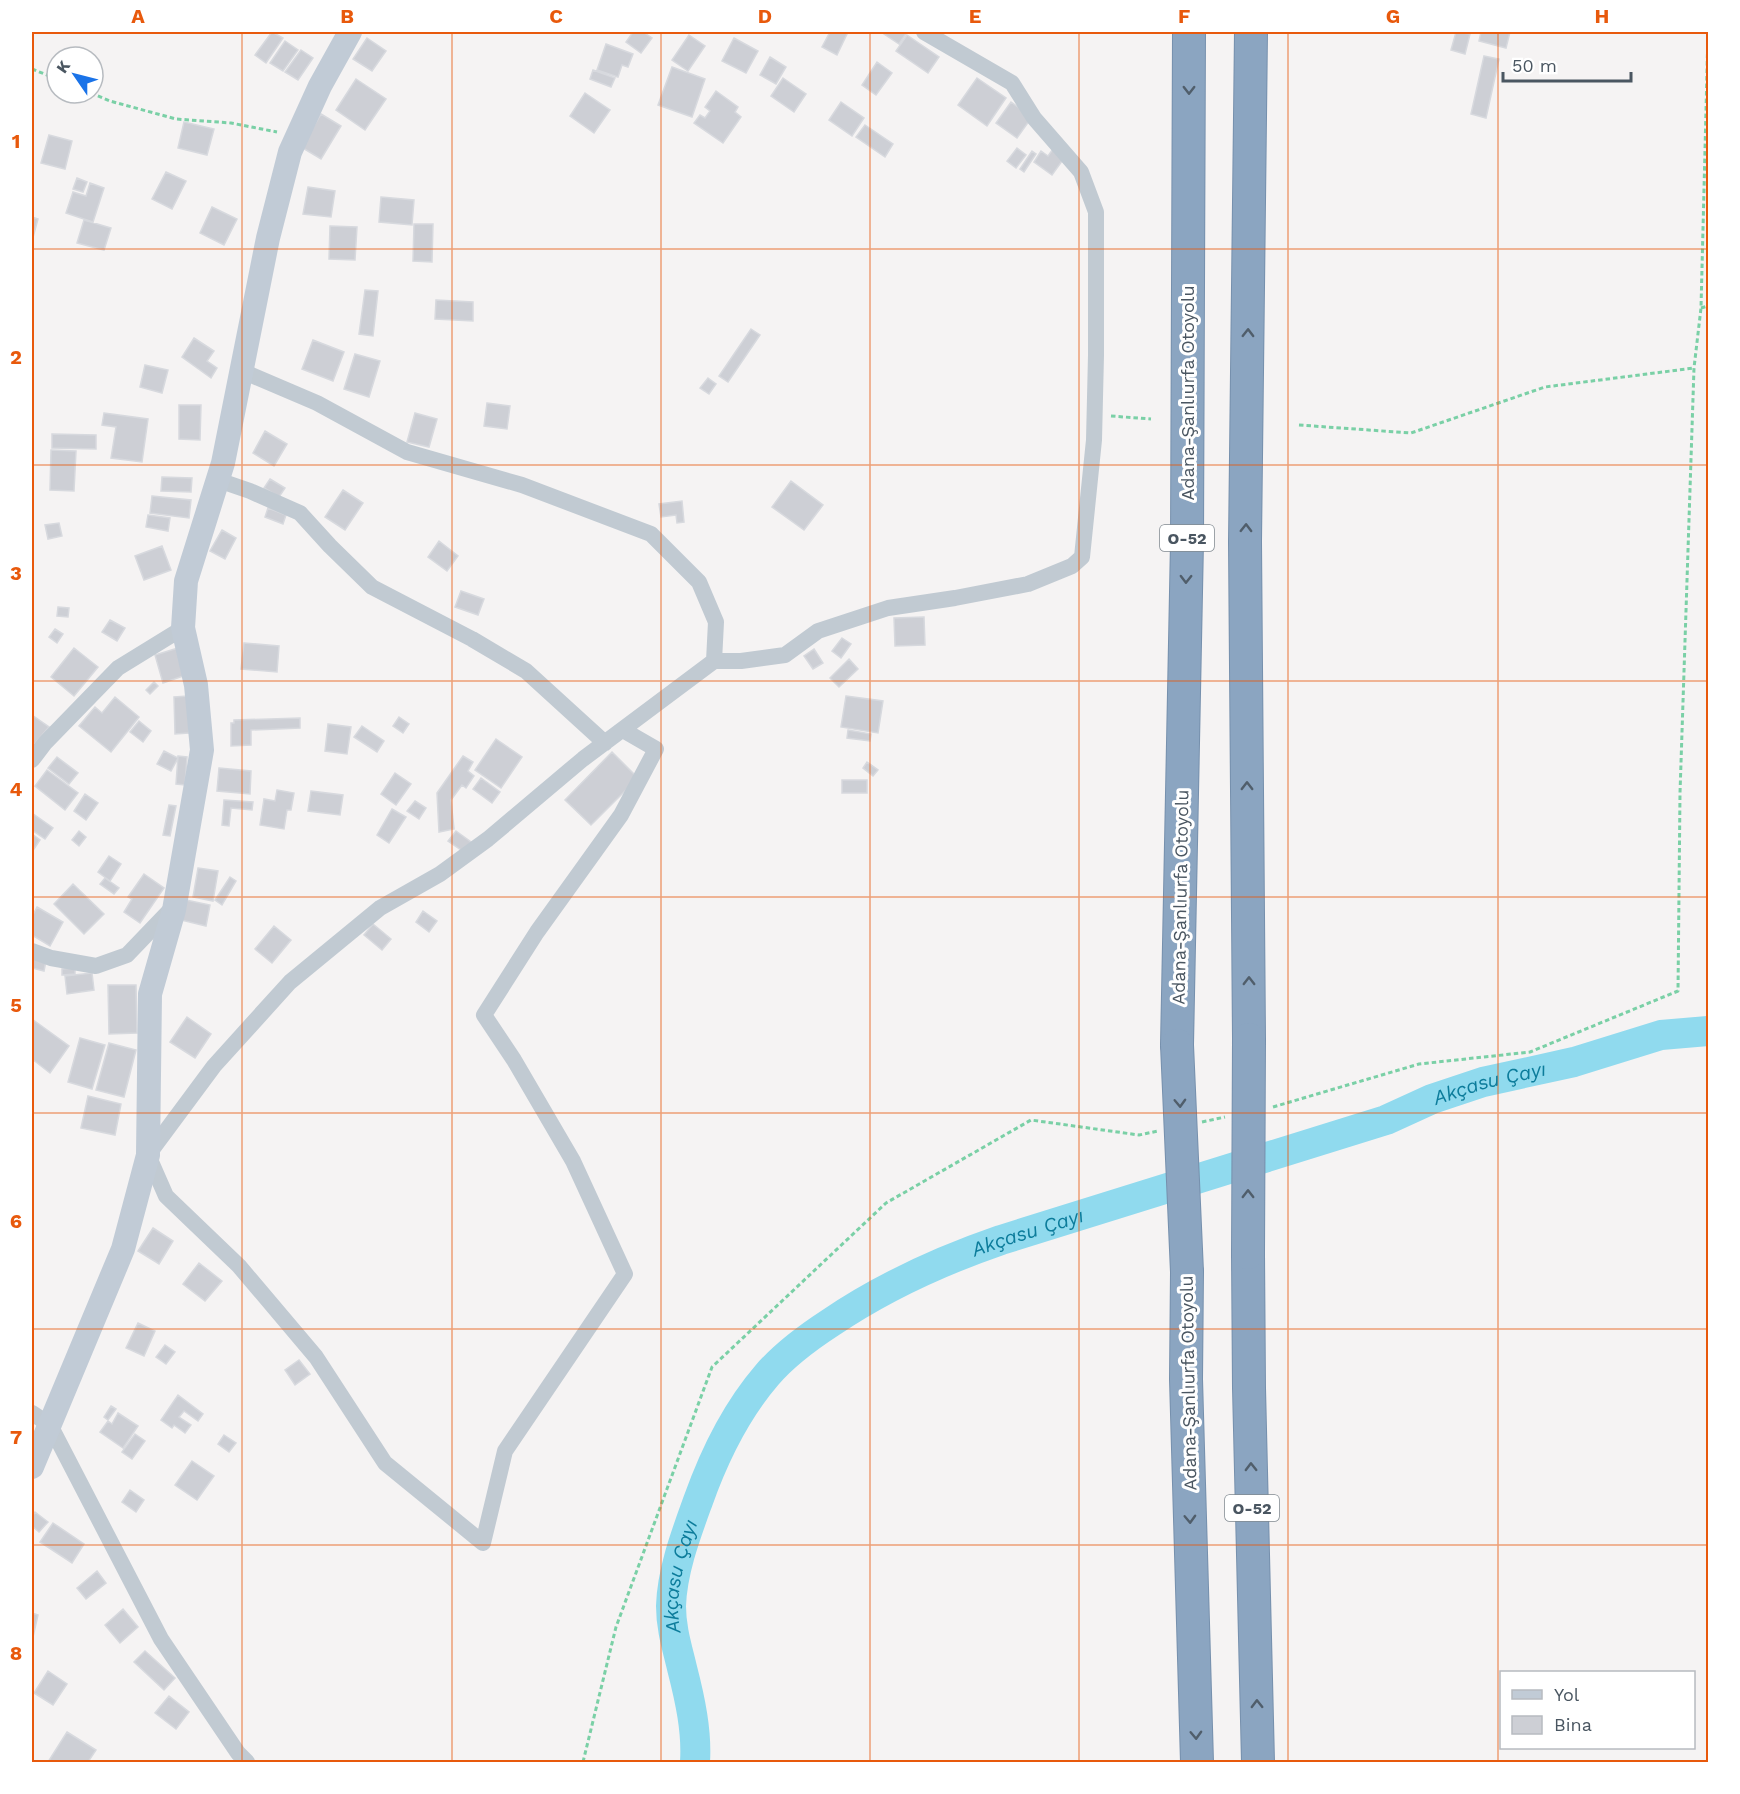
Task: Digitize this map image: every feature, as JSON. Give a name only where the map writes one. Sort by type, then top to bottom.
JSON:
[{"type":"highway","name":"Adana-Şanlıurfa Otoyolu","points":[[1189,32],[1187,530],[1178,1045],[1187,1272],[1186,1379],[1197,1762]]},
{"type":"highway","name":"O-52","points":[[1251,32],[1245,542],[1249,1388],[1258,1762]]},
{"type":"street","points":[[32,1467],[41,1419],[123,1249],[148,1155],[150,994],[174,906],[202,750],[196,685],[183,628],[186,581],[223,463],[268,238],[290,152],[320,86],[350,32]]},
{"type":"street","points":[[148,1155],[214,1066],[290,982],[381,908],[440,874],[488,839],[543,791],[714,661],[741,661],[785,655],[818,631],[888,608],[1028,584],[1072,566],[1082,557],[1094,440],[1096,212],[1082,172],[1034,118],[1012,83],[924,32]]},
{"type":"street","points":[[242,370],[317,403],[407,452],[522,485],[651,534],[699,582],[716,622],[714,661]]},
{"type":"street","points":[[218,480],[300,513],[372,587],[472,639],[526,671],[605,743]]},
{"type":"street","points":[[32,760],[45,743],[118,668],[183,628]]},
{"type":"street","points":[[148,1155],[166,1196],[239,1266],[316,1358],[384,1463],[483,1543],[504,1451],[626,1274],[573,1161],[514,1060],[484,1015],[537,932],[621,815],[656,749],[623,730]]},
{"type":"street","points":[[32,951],[51,958],[96,966],[127,955],[174,906]]},
{"type":"street","points":[[41,1419],[161,1639],[238,1753],[247,1762]]},
{"type":"path","points":[[1267,1108],[1291,1103],[1419,1064],[1530,1052],[1678,991],[1680,781],[1694,368],[1701,308],[1708,32]]},
{"type":"path","points":[[105,99],[176,119],[231,123],[297,136]]},
{"type":"path","points":[[1701,308],[1708,306]]},
{"type":"path","points":[[1299,424],[1411,433],[1545,387],[1694,368]]},
{"type":"path","points":[[1094,415],[1151,419]]},
{"type":"path","points":[[1198,1123],[1232,1115]]},
{"type":"path","points":[[583,1762],[616,1627],[712,1367],[886,1203],[1031,1120],[1139,1135],[1163,1130]]},
{"type":"building","points":[[272,32],[283,38],[266,63],[255,55]]},
{"type":"building","points":[[633,32],[643,32],[652,38],[641,53],[626,42]]},
{"type":"building","points":[[830,32],[848,32],[837,55],[822,47]]},
{"type":"building","points":[[881,32],[907,32],[899,44]]},
{"type":"building","points":[[1456,32],[1470,34],[1465,54],[1451,50]]},
{"type":"building","points":[[1481,32],[1510,32],[1506,48],[1479,41]]},
{"type":"building","points":[[689,35],[705,46],[688,71],[672,60]]},
{"type":"building","points":[[907,35],[939,57],[928,73],[896,51]]},
{"type":"building","points":[[367,38],[386,51],[372,71],[353,59]]},
{"type":"building","points":[[734,38],[758,51],[746,73],[722,61]]},
{"type":"building","points":[[285,41],[298,50],[283,71],[270,63]]},
{"type":"building","points":[[606,44],[633,54],[628,67],[622,65],[618,77],[597,70]]},
{"type":"building","points":[[301,50],[313,58],[298,80],[285,72]]},
{"type":"building","points":[[1484,56],[1499,59],[1486,118],[1471,114]]},
{"type":"building","points":[[770,57],[786,67],[776,84],[760,75]]},
{"type":"building","points":[[877,62],[892,73],[876,95],[862,85]]},
{"type":"building","points":[[672,67],[705,79],[692,117],[658,105]]},
{"type":"building","points":[[593,70],[615,78],[611,87],[590,79]]},
{"type":"building","points":[[783,78],[806,94],[794,112],[771,96]]},
{"type":"building","points":[[977,78],[1006,98],[987,126],[958,105]]},
{"type":"building","points":[[356,79],[386,99],[365,130],[336,110]]},
{"type":"building","points":[[716,91],[738,107],[735,112],[741,117],[723,143],[694,123],[700,115],[705,118],[710,111],[705,107]]},
{"type":"building","points":[[585,93],[610,110],[594,133],[570,116]]},
{"type":"building","points":[[841,102],[864,118],[852,136],[829,120]]},
{"type":"building","points":[[1011,102],[1032,117],[1017,138],[996,123]]},
{"type":"building","points":[[321,114],[341,126],[321,159],[301,147]]},
{"type":"building","points":[[184,122],[214,129],[207,155],[178,148]]},
{"type":"building","points":[[865,125],[893,144],[885,157],[856,137]]},
{"type":"building","points":[[49,135],[72,141],[65,169],[41,163]]},
{"type":"building","points":[[1017,148],[1026,155],[1016,168],[1007,161]]},
{"type":"building","points":[[1053,149],[1065,157],[1052,175],[1034,162],[1041,151],[1048,156]]},
{"type":"building","points":[[1032,151],[1036,154],[1024,172],[1020,169]]},
{"type":"building","points":[[166,172],[186,181],[172,209],[152,199]]},
{"type":"building","points":[[77,178],[87,182],[83,192],[73,189]]},
{"type":"building","points":[[90,183],[104,188],[93,222],[66,213],[73,192],[86,196]]},
{"type":"building","points":[[308,187],[335,191],[331,217],[303,214]]},
{"type":"building","points":[[381,197],[414,200],[412,225],[379,222]]},
{"type":"building","points":[[212,207],[237,219],[224,245],[200,233]]},
{"type":"building","points":[[32,217],[38,219],[32,241]]},
{"type":"building","points":[[84,220],[111,228],[104,250],[77,243]]},
{"type":"building","points":[[414,224],[433,224],[432,262],[413,261]]},
{"type":"building","points":[[330,226],[357,227],[355,260],[329,259]]},
{"type":"building","points":[[365,290],[378,291],[373,336],[359,334]]},
{"type":"building","points":[[436,300],[473,302],[473,321],[435,319]]},
{"type":"building","points":[[751,329],[760,335],[728,382],[719,376]]},
{"type":"building","points":[[194,338],[214,351],[207,361],[217,368],[211,378],[182,357]]},
{"type":"building","points":[[313,340],[344,352],[333,381],[302,369]]},
{"type":"building","points":[[355,354],[380,361],[369,397],[344,389]]},
{"type":"building","points":[[145,365],[168,370],[162,393],[140,387]]},
{"type":"building","points":[[708,378],[716,384],[709,394],[700,388]]},
{"type":"building","points":[[487,403],[510,406],[507,429],[484,426]]},
{"type":"building","points":[[179,405],[201,405],[200,440],[179,439]]},
{"type":"building","points":[[104,413],[148,419],[142,462],[111,458],[116,427],[102,425]]},
{"type":"building","points":[[415,413],[437,419],[429,447],[407,442]]},
{"type":"building","points":[[265,431],[287,444],[274,466],[253,453]]},
{"type":"building","points":[[52,434],[96,435],[96,449],[52,448]]},
{"type":"building","points":[[51,450],[76,451],[74,491],[50,490]]},
{"type":"building","points":[[162,477],[192,478],[191,492],[161,491]]},
{"type":"building","points":[[270,479],[285,488],[279,497],[264,488]]},
{"type":"building","points":[[791,481],[823,505],[804,530],[772,507]]},
{"type":"building","points":[[343,490],[363,503],[345,530],[325,517]]},
{"type":"building","points":[[152,496],[191,500],[189,518],[150,513]]},
{"type":"building","points":[[682,501],[684,522],[677,523],[676,515],[661,517],[659,504]]},
{"type":"building","points":[[268,508],[286,515],[283,524],[265,517]]},
{"type":"building","points":[[148,515],[170,518],[168,531],[146,527]]},
{"type":"building","points":[[59,523],[62,536],[48,539],[45,525]]},
{"type":"building","points":[[222,530],[236,538],[225,559],[210,551]]},
{"type":"building","points":[[439,541],[458,556],[447,571],[428,557]]},
{"type":"building","points":[[162,546],[171,570],[144,580],[135,556]]},
{"type":"building","points":[[461,591],[484,599],[478,615],[455,607]]},
{"type":"building","points":[[58,607],[69,608],[68,617],[57,616]]},
{"type":"building","points":[[924,617],[925,645],[895,646],[894,618]]},
{"type":"building","points":[[110,620],[125,628],[117,641],[102,632]]},
{"type":"building","points":[[55,629],[63,634],[57,643],[49,637]]},
{"type":"building","points":[[842,638],[851,644],[841,658],[832,651]]},
{"type":"building","points":[[244,643],[279,646],[277,672],[241,669]]},
{"type":"building","points":[[74,648],[98,667],[74,696],[51,677]]},
{"type":"building","points":[[178,648],[186,675],[163,683],[155,655]]},
{"type":"building","points":[[814,649],[823,663],[813,669],[804,656]]},
{"type":"building","points":[[849,659],[858,669],[839,687],[830,678]]},
{"type":"building","points":[[154,682],[158,686],[150,694],[146,690]]},
{"type":"building","points":[[188,696],[189,733],[175,734],[174,697]]},
{"type":"building","points":[[846,696],[883,701],[878,733],[841,727]]},
{"type":"building","points":[[115,697],[139,717],[111,752],[79,726],[95,707],[102,713]]},
{"type":"building","points":[[32,715],[49,727],[32,747]]},
{"type":"building","points":[[399,717],[409,724],[403,733],[393,726]]},
{"type":"building","points":[[300,718],[300,728],[251,730],[251,745],[231,746],[231,723],[234,723],[234,720]]},
{"type":"building","points":[[139,721],[151,731],[143,742],[130,732]]},
{"type":"building","points":[[328,724],[351,727],[347,754],[325,751]]},
{"type":"building","points":[[362,726],[384,741],[377,752],[354,737]]},
{"type":"building","points":[[848,730],[871,734],[870,741],[847,738]]},
{"type":"building","points":[[496,739],[522,757],[501,788],[475,770]]},
{"type":"building","points":[[164,751],[178,758],[171,771],[157,764]]},
{"type":"building","points":[[612,752],[638,778],[591,825],[565,800]]},
{"type":"building","points":[[178,756],[187,757],[185,785],[176,784]]},
{"type":"building","points":[[463,756],[473,762],[468,771],[474,776],[466,788],[462,785],[451,800],[454,829],[439,832],[437,793]]},
{"type":"building","points":[[57,757],[78,773],[69,784],[48,768]]},
{"type":"building","points":[[867,762],[878,770],[873,776],[863,768]]},
{"type":"building","points":[[219,768],[251,771],[250,794],[217,791]]},
{"type":"building","points":[[47,770],[78,793],[65,810],[35,786]]},
{"type":"building","points":[[395,773],[411,784],[396,805],[381,794]]},
{"type":"building","points":[[481,778],[500,792],[492,803],[473,789]]},
{"type":"building","points":[[842,780],[867,780],[867,793],[842,793]]},
{"type":"building","points":[[277,790],[294,793],[291,810],[287,810],[284,829],[260,825],[264,799],[275,801]]},
{"type":"building","points":[[311,791],[343,795],[340,815],[308,811]]},
{"type":"building","points":[[85,794],[98,803],[86,820],[74,811]]},
{"type":"building","points":[[224,800],[253,802],[252,810],[231,808],[229,826],[222,825]]},
{"type":"building","points":[[415,801],[426,808],[419,819],[407,811]]},
{"type":"building","points":[[169,805],[176,806],[170,836],[163,835]]},
{"type":"building","points":[[392,809],[406,817],[389,843],[377,835]]},
{"type":"building","points":[[32,813],[53,828],[45,839],[32,830]]},
{"type":"building","points":[[79,831],[86,837],[79,846],[72,840]]},
{"type":"building","points":[[456,831],[471,842],[464,852],[448,841]]},
{"type":"building","points":[[32,834],[40,840],[32,852]]},
{"type":"building","points":[[109,856],[121,864],[110,881],[98,872]]},
{"type":"building","points":[[198,868],[218,871],[213,901],[193,897]]},
{"type":"building","points":[[144,874],[164,888],[140,923],[124,912],[132,899],[128,897]]},
{"type":"building","points":[[230,877],[236,881],[222,905],[215,900]]},
{"type":"building","points":[[105,878],[119,888],[114,894],[100,884]]},
{"type":"building","points":[[73,884],[104,914],[84,934],[54,904]]},
{"type":"building","points":[[186,900],[210,905],[206,926],[181,920]]},
{"type":"building","points":[[37,907],[63,922],[50,946],[32,935],[32,917]]},
{"type":"building","points":[[423,911],[437,921],[429,932],[416,922]]},
{"type":"building","points":[[373,924],[391,939],[382,950],[364,935]]},
{"type":"building","points":[[274,926],[291,940],[272,963],[255,949]]},
{"type":"building","points":[[32,958],[46,961],[44,971],[32,968]]},
{"type":"building","points":[[75,968],[75,974],[62,975],[62,969]]},
{"type":"building","points":[[92,973],[94,990],[67,994],[65,976]]},
{"type":"building","points":[[108,985],[136,985],[137,1033],[109,1034]]},
{"type":"building","points":[[187,1017],[211,1034],[195,1058],[170,1042]]},
{"type":"building","points":[[32,1019],[69,1046],[50,1073],[32,1059]]},
{"type":"building","points":[[80,1038],[105,1045],[92,1089],[68,1082]]},
{"type":"building","points":[[109,1043],[136,1050],[124,1097],[96,1090]]},
{"type":"building","points":[[88,1096],[121,1104],[115,1135],[81,1128]]},
{"type":"building","points":[[153,1228],[173,1241],[159,1264],[138,1251]]},
{"type":"building","points":[[199,1263],[222,1281],[205,1301],[183,1284]]},
{"type":"building","points":[[138,1323],[155,1331],[144,1356],[126,1348]]},
{"type":"building","points":[[165,1345],[175,1352],[166,1364],[156,1357]]},
{"type":"building","points":[[299,1360],[310,1374],[295,1385],[285,1370]]},
{"type":"building","points":[[178,1395],[203,1414],[198,1421],[184,1411],[179,1417],[191,1425],[185,1433],[161,1420]]},
{"type":"building","points":[[111,1406],[116,1409],[108,1420],[104,1417]]},
{"type":"building","points":[[118,1413],[138,1426],[123,1448],[100,1432],[108,1421],[112,1424]]},
{"type":"building","points":[[135,1434],[145,1441],[132,1459],[122,1452]]},
{"type":"building","points":[[224,1435],[236,1443],[229,1452],[218,1444]]},
{"type":"building","points":[[192,1461],[214,1476],[197,1500],[175,1485]]},
{"type":"building","points":[[130,1490],[144,1500],[136,1512],[122,1502]]},
{"type":"building","points":[[35,1512],[48,1522],[39,1532],[32,1526],[32,1517]]},
{"type":"building","points":[[53,1523],[84,1544],[72,1563],[40,1542]]},
{"type":"building","points":[[97,1571],[106,1583],[86,1599],[77,1588]]},
{"type":"building","points":[[123,1609],[138,1627],[120,1643],[105,1625]]},
{"type":"building","points":[[32,1613],[38,1615],[33,1637],[32,1637]]},
{"type":"building","points":[[145,1651],[175,1678],[164,1690],[134,1662]]},
{"type":"building","points":[[48,1671],[67,1684],[53,1705],[34,1693]]},
{"type":"building","points":[[169,1696],[189,1712],[176,1729],[155,1713]]},
{"type":"building","points":[[67,1732],[96,1750],[88,1762],[48,1762]]},
{"type":"waterway","name":"Akçasu Çayı","points":[[695,1762],[692,1715],[671,1614],[674,1579],[680,1553],[711,1467],[745,1404],[774,1367],[813,1334],[891,1286],[934,1266],[1001,1240],[1386,1120],[1432,1099],[1483,1082],[1574,1062],[1661,1035],[1708,1031]]}]
